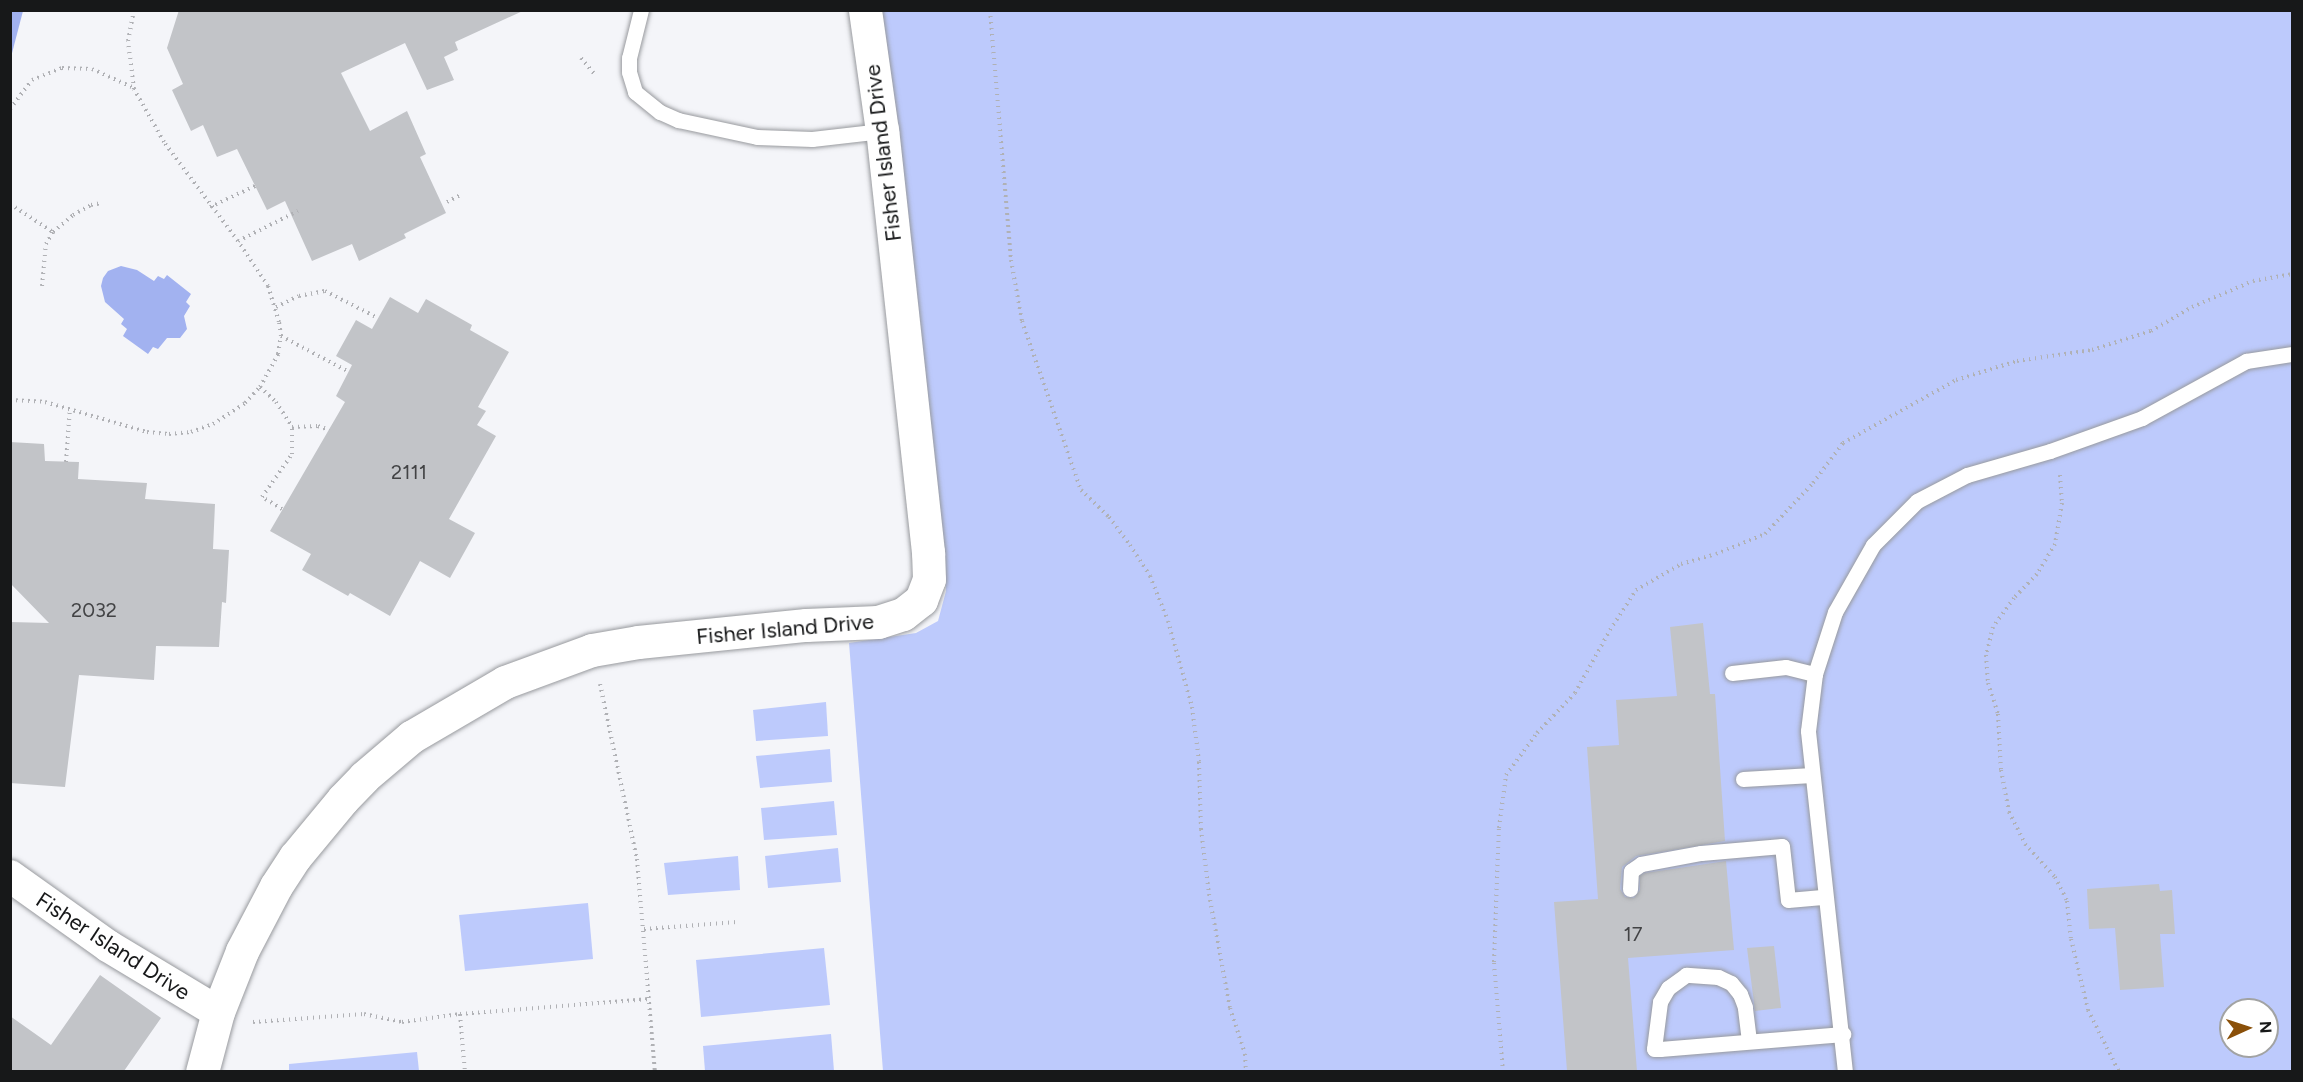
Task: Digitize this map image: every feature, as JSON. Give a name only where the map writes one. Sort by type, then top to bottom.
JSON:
[{"type":"street","name":"Fisher Island Drive","points":[[202,1071],[230,1018],[242,951],[295,857],[364,777],[411,737],[505,682],[592,650],[638,642],[806,626],[878,622],[903,614],[921,600],[929,579],[928,552],[882,131],[865,10]]},
{"type":"street","name":"Fisher Island Drive","points":[[10,876],[108,946],[230,1018]]},
{"type":"lane","points":[[641,10],[629,58],[630,78],[635,92],[660,112],[678,120],[727,133],[776,139],[836,138],[882,131]]},
{"type":"lane","points":[[1845,1071],[1843,1034],[1808,731],[1815,674],[1835,612],[1873,545],[1917,501],[1967,475],[2050,451],[2142,418],[2246,361],[2292,354]]},
{"type":"lane","points":[[1732,673],[1786,668],[1815,674]]},
{"type":"lane","points":[[1743,779],[1812,775]]},
{"type":"lane","points":[[1630,888],[1630,871],[1641,864],[1701,853],[1782,846],[1788,900],[1826,897]]},
{"type":"lane","points":[[1749,1041],[1745,1007],[1740,994],[1731,983],[1718,977],[1686,975],[1668,988],[1660,1002],[1654,1049],[1843,1034]]},
{"type":"path","points":[[10,400],[45,402],[147,432],[169,434],[191,432],[230,414],[260,387],[278,354],[281,336],[276,307],[268,286],[238,241],[210,207],[164,142],[134,88],[128,41],[134,10]]},
{"type":"path","points":[[990,10],[1008,200],[1011,260],[1022,321],[1081,490],[1109,517],[1130,545],[1150,576],[1168,621],[1192,707],[1199,762],[1201,829],[1209,894],[1230,1008],[1245,1054],[1246,1071]]},
{"type":"path","points":[[581,58],[596,76]]},
{"type":"path","points":[[10,109],[32,80],[62,68],[92,69],[134,88]]},
{"type":"path","points":[[210,207],[255,186]]},
{"type":"path","points":[[447,202],[460,195]]},
{"type":"path","points":[[42,286],[46,244],[53,232],[73,215],[91,205],[102,203]]},
{"type":"path","points":[[10,204],[53,232]]},
{"type":"path","points":[[238,241],[298,211]]},
{"type":"path","points":[[1503,1071],[1494,962],[1499,828],[1506,776],[1536,733],[1575,693],[1610,630],[1636,590],[1681,564],[1716,554],[1765,534],[1813,483],[1843,443],[1956,380],[2017,361],[2092,350],[2151,331],[2192,307],[2253,281],[2292,274]]},
{"type":"path","points":[[276,307],[299,296],[325,291],[378,318]]},
{"type":"path","points":[[281,336],[349,372]]},
{"type":"path","points":[[260,387],[276,402],[292,428],[292,454],[262,497],[282,509]]},
{"type":"path","points":[[66,462],[70,409]]},
{"type":"path","points":[[292,428],[318,426],[329,430]]},
{"type":"path","points":[[2050,451],[2060,474],[2062,503],[2055,544],[2037,574],[2014,598],[1993,627],[1986,655],[1988,682],[1998,714],[2001,770],[2009,812],[2025,844],[2055,877],[2067,901],[2071,939],[2088,1010],[2119,1071]]},
{"type":"path","points":[[598,676],[637,859],[655,1071]]},
{"type":"path","points":[[644,929],[737,922]]},
{"type":"path","points":[[230,1018],[364,1014],[402,1022],[460,1014],[649,999]]},
{"type":"path","points":[[460,1014],[465,1071]]},
{"type":"shaded area","points":[[10,11],[23,11],[11,57]]},
{"type":"shaded area","points":[[878,11],[2292,11],[2292,1071],[883,1071],[849,643],[916,633],[938,621],[946,591],[939,503]]},
{"type":"shaded area","points":[[121,266],[137,270],[154,281],[158,276],[164,279],[167,275],[191,294],[186,302],[190,306],[184,316],[187,329],[180,338],[167,338],[158,349],[153,347],[148,354],[123,336],[127,329],[121,324],[124,319],[105,302],[101,286],[108,271]]},
{"type":"shaded area","points":[[826,702],[828,736],[756,741],[753,710]]},
{"type":"shaded area","points":[[830,749],[832,782],[760,788],[756,756]]},
{"type":"shaded area","points":[[834,801],[837,835],[764,840],[761,808]]},
{"type":"shaded area","points":[[838,848],[841,882],[768,888],[765,856]]},
{"type":"shaded area","points":[[738,856],[740,890],[668,895],[664,863]]},
{"type":"shaded area","points":[[588,903],[593,959],[465,971],[459,915]]},
{"type":"shaded area","points":[[824,948],[830,1005],[701,1017],[696,960]]},
{"type":"shaded area","points":[[831,1034],[834,1071],[705,1071],[703,1046]]},
{"type":"shaded area","points":[[417,1052],[419,1071],[289,1071],[289,1064]]},
{"type":"building","points":[[179,10],[525,10],[455,42],[458,50],[444,57],[454,80],[427,90],[405,43],[341,73],[370,131],[407,111],[426,154],[420,157],[446,213],[404,234],[406,238],[359,261],[352,244],[312,261],[285,201],[267,210],[237,149],[217,157],[203,125],[191,131],[172,90],[183,84],[167,48]]},
{"type":"building","points":[[390,297],[418,313],[426,299],[472,325],[470,330],[509,352],[478,407],[486,411],[477,425],[496,436],[449,519],[475,533],[450,578],[420,561],[390,616],[350,593],[348,596],[302,570],[311,554],[270,531],[345,402],[336,396],[352,365],[336,356],[356,320],[372,329]]},
{"type":"building","points":[[10,442],[44,444],[45,461],[79,462],[78,479],[147,483],[145,499],[215,504],[213,549],[229,550],[226,603],[222,602],[219,647],[156,646],[154,680],[79,675],[65,787],[10,783],[10,622],[49,623],[10,583]]},
{"type":"building","points":[[1703,623],[1710,694],[1715,694],[1725,841],[1636,856],[1622,867],[1620,889],[1625,897],[1634,898],[1640,890],[1640,876],[1645,873],[1726,861],[1734,950],[1628,958],[1637,1071],[1567,1071],[1554,902],[1598,899],[1587,747],[1619,745],[1616,700],[1677,696],[1670,627]]},
{"type":"building","points":[[2159,884],[2160,891],[2172,890],[2175,934],[2160,934],[2164,987],[2120,990],[2115,928],[2089,929],[2087,889]]},
{"type":"building","points":[[1774,946],[1781,1008],[1755,1011],[1747,948]]},
{"type":"building","points":[[100,975],[161,1018],[124,1071],[10,1071],[10,1016],[51,1045]]}]
